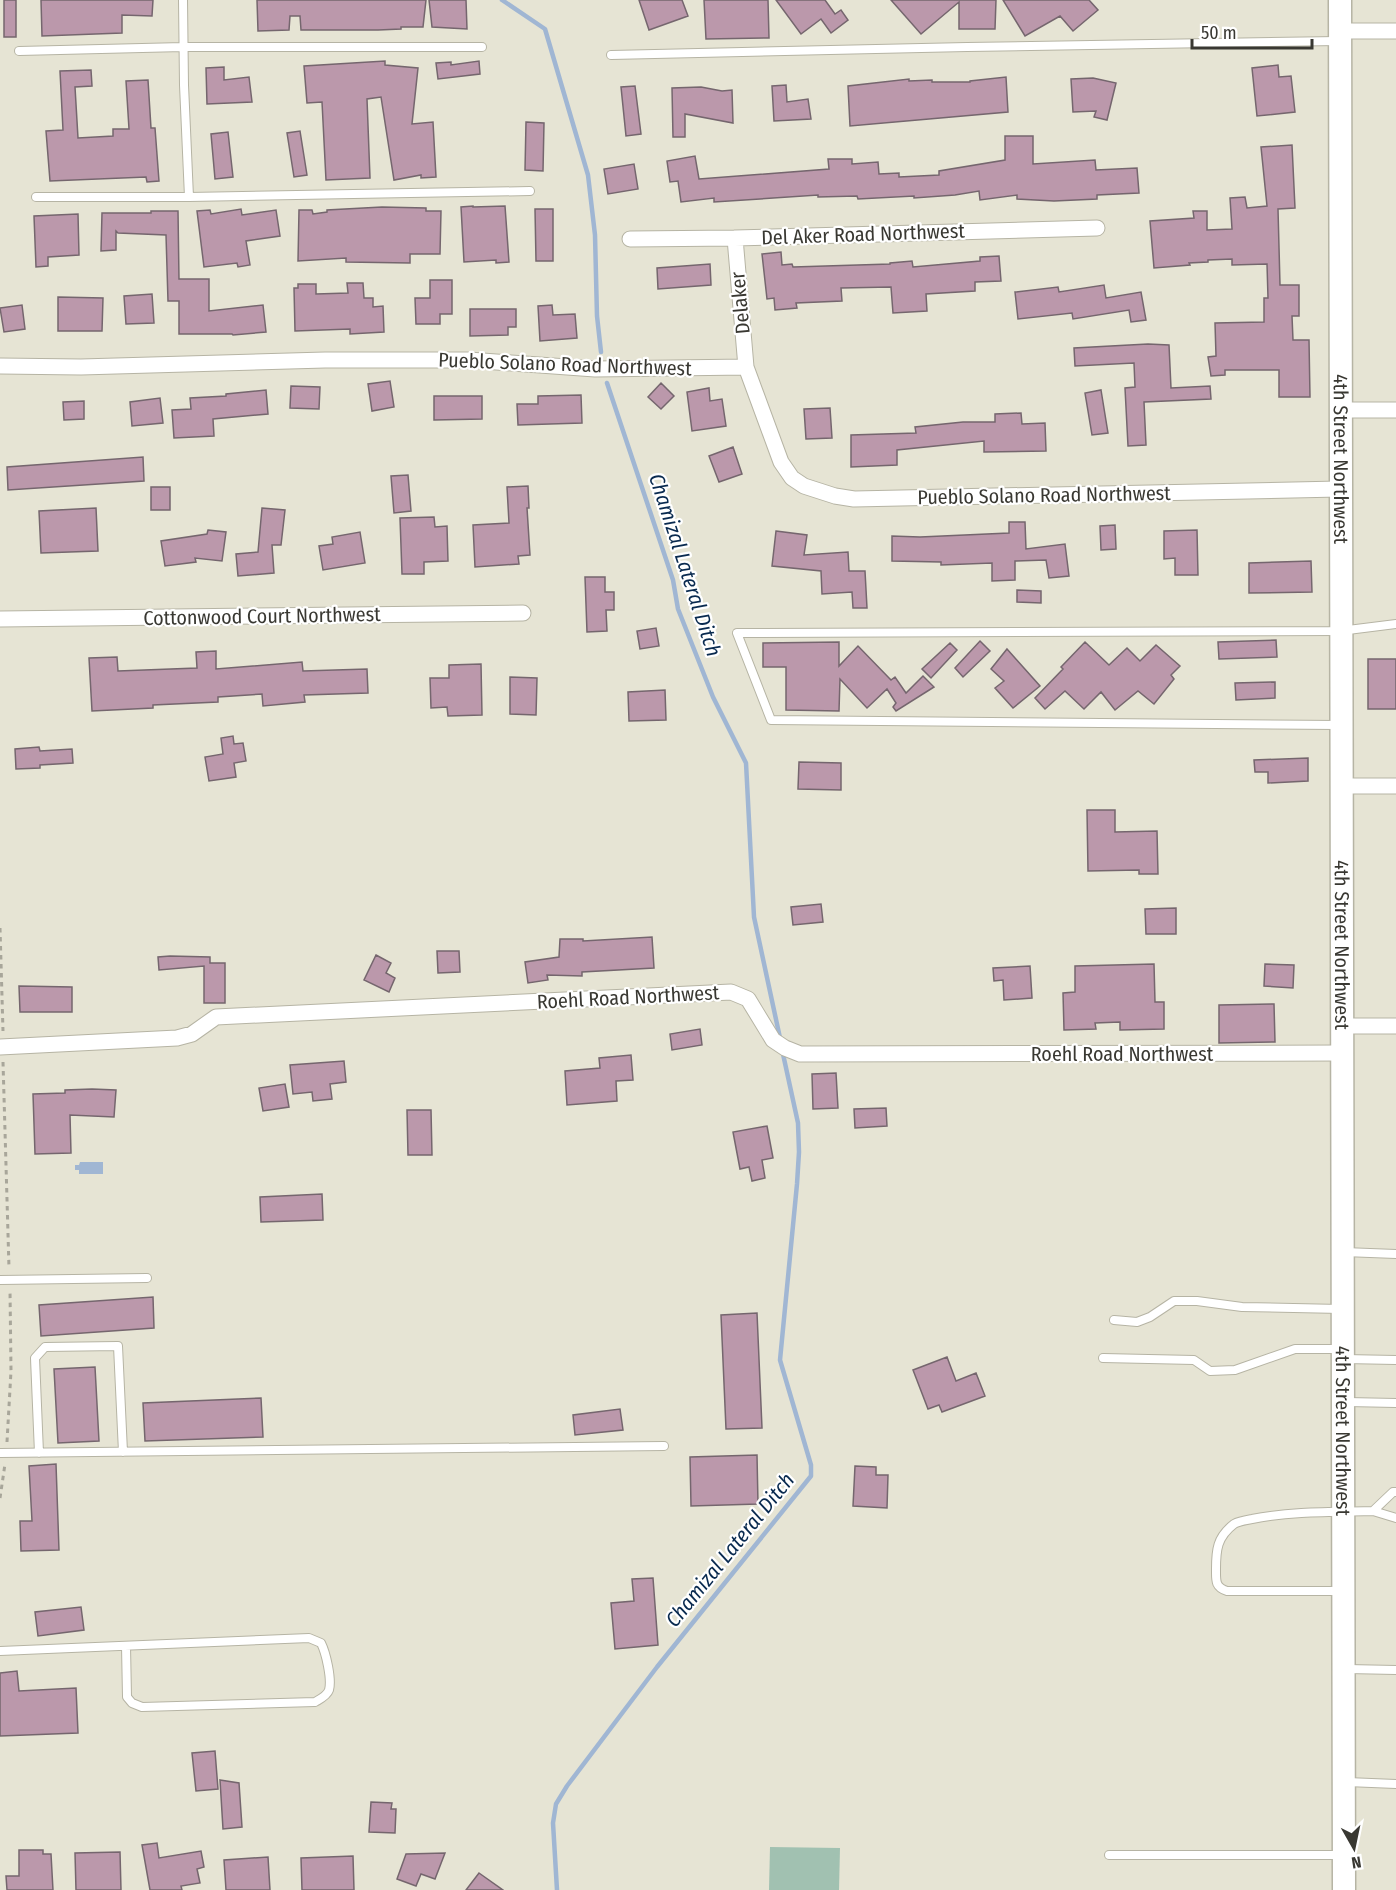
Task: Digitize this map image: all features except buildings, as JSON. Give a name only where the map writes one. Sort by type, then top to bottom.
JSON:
[{"type":"main road","name":"4th Street Northwest","points":[[1340,0],[1339,489],[1344,1890]]},
{"type":"street","points":[[1340,36],[1396,31]]},
{"type":"street","name":"Del Aker Road Northwest","points":[[630,239],[1097,228]]},
{"type":"street","name":"Delaker","points":[[735,238],[746,367]]},
{"type":"street","name":"Pueblo Solano Road Northwest","points":[[0,366],[314,360],[469,360],[595,369],[746,367],[781,462],[792,478],[804,486],[835,496],[866,498],[1339,489]]},
{"type":"street","points":[[1340,410],[1396,410]]},
{"type":"street","name":"Cottonwood Court Northwest","points":[[0,619],[524,613]]},
{"type":"street","points":[[1341,786],[1396,786]]},
{"type":"street","name":"Roehl Road Northwest","points":[[2,1047],[177,1038],[192,1034],[216,1017],[731,992],[748,999],[773,1040],[800,1054],[1342,1053]]},
{"type":"street","points":[[1342,1026],[1396,1026]]},
{"type":"lane","points":[[183,0],[189,198]]},
{"type":"lane","points":[[611,56],[1340,36]]},
{"type":"lane","points":[[19,51],[183,47],[482,47]]},
{"type":"lane","points":[[36,197],[189,198],[530,191]]},
{"type":"lane","points":[[1341,726],[771,720],[737,633],[1340,631],[1396,624]]},
{"type":"lane","points":[[1342,1252],[1396,1254]]},
{"type":"lane","points":[[0,1280],[147,1278]]},
{"type":"lane","points":[[1114,1320],[1137,1322],[1150,1317],[1174,1301],[1197,1301],[1242,1307],[1342,1309]]},
{"type":"lane","points":[[39,1453],[35,1358],[45,1347],[118,1346],[123,1452]]},
{"type":"lane","points":[[1103,1358],[1194,1360],[1210,1371],[1234,1370],[1295,1350],[1396,1360]]},
{"type":"lane","points":[[1342,1402],[1396,1403]]},
{"type":"lane","points":[[0,1454],[664,1446]]},
{"type":"lane","points":[[1373,1511],[1393,1492],[1396,1492]]},
{"type":"lane","points":[[1342,1591],[1227,1591],[1221,1589],[1216,1585],[1217,1546],[1222,1536],[1236,1523],[1267,1516],[1373,1511],[1396,1518]]},
{"type":"lane","points":[[0,1651],[309,1638],[321,1643],[327,1654],[329,1690],[324,1698],[315,1702],[142,1707],[132,1703],[127,1697],[126,1646]]},
{"type":"lane","points":[[1343,1669],[1396,1670]]},
{"type":"lane","points":[[1343,1782],[1396,1784]]},
{"type":"lane","points":[[1109,1855],[1343,1855]]},
{"type":"path","points":[[0,928],[9,1273]]},
{"type":"path","points":[[7,1445],[11,1371],[9,1288]]},
{"type":"path","points":[[0,1498],[6,1461]]},
{"type":"green space","points":[[770,1847],[840,1848],[839,1890],[769,1890]]},
{"type":"water","points":[[80,1162],[103,1162],[103,1174],[79,1174],[79,1170],[75,1170],[75,1165],[79,1165]]},
{"type":"waterway","name":"Chamizal Lateral Ditch","points":[[502,0],[545,29],[588,175],[595,235],[597,316],[601,352]]},
{"type":"waterway","name":"Chamizal Lateral Ditch","points":[[607,383],[673,580],[678,609],[713,697],[746,763],[754,917],[780,1038]]},
{"type":"waterway","name":"Chamizal Lateral Ditch","points":[[557,1890],[553,1823],[556,1804],[567,1786],[657,1667],[811,1476],[811,1465],[780,1360],[799,1152],[798,1123],[783,1054]]}]
